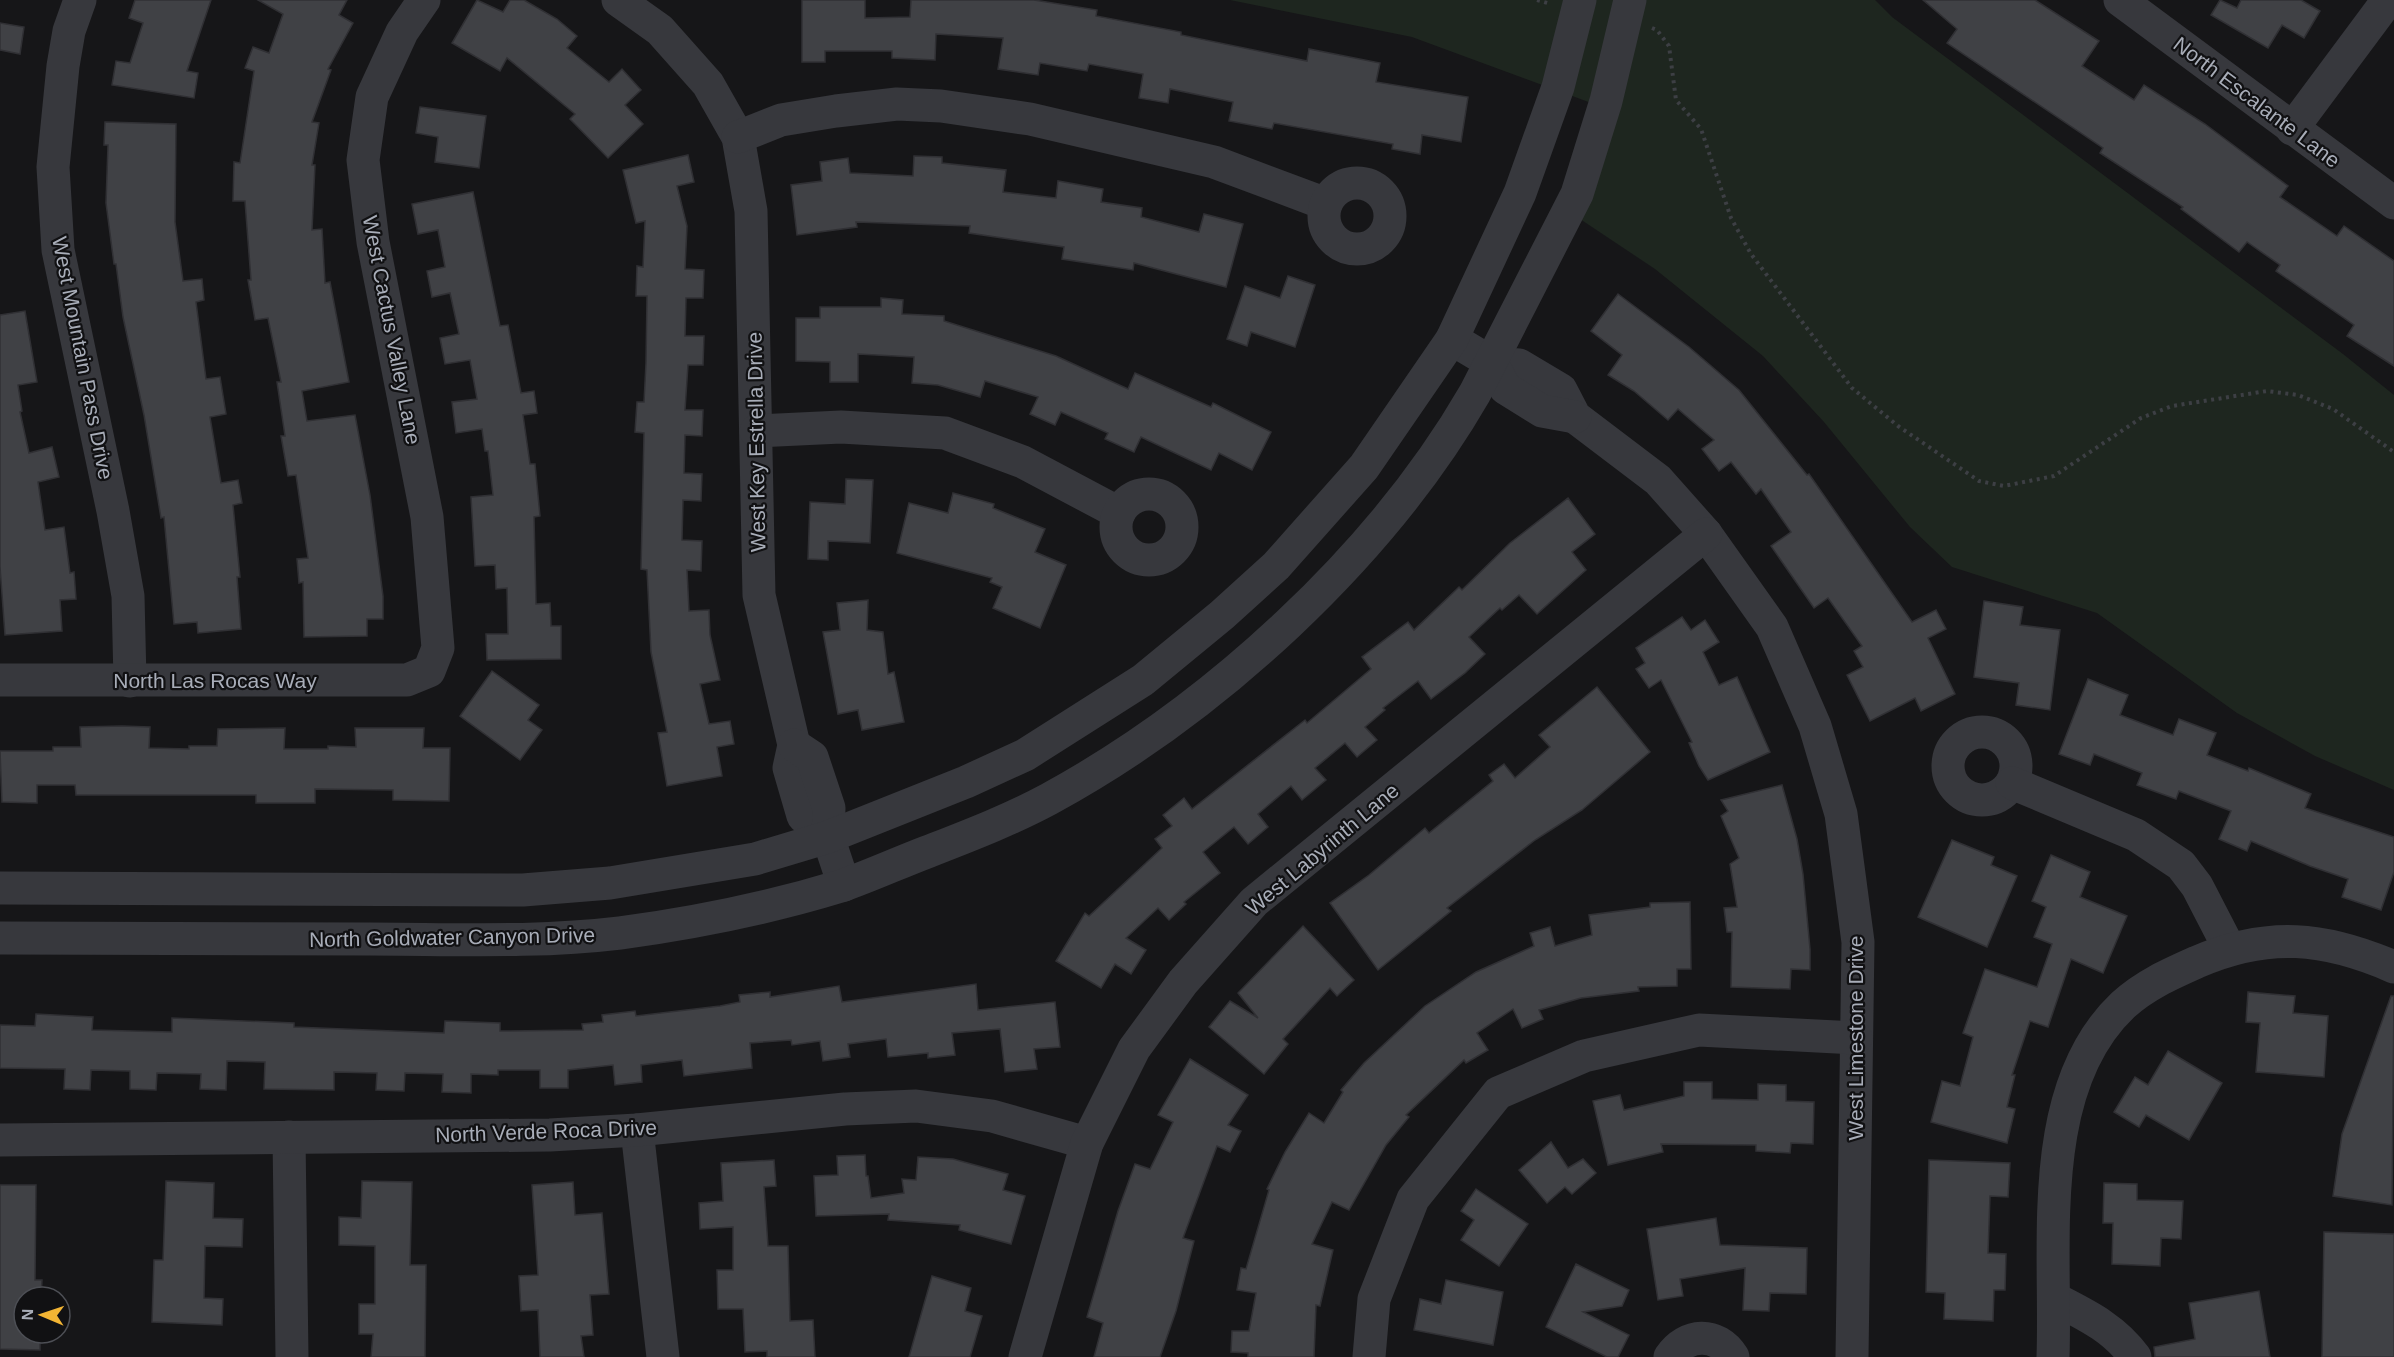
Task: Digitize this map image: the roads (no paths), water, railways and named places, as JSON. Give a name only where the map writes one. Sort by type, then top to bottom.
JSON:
[{"type":"street","name":"West Mountain Pass Drive","points":[[80,0],[69,31],[63,66],[53,167],[58,250],[113,511],[128,597],[130,681]]},
{"type":"street","name":"West Cactus Valley Lane","points":[[424,0],[402,32],[372,97],[363,160],[373,242],[427,517],[438,648],[429,671]]},
{"type":"street","name":"West Key Estrella Drive","points":[[618,0],[660,30],[708,84],[738,137],[751,210],[759,595],[794,745],[789,768],[803,816],[828,837]]},
{"type":"street","name":"North Escalante Lane","points":[[2120,0],[2394,203]]},
{"type":"street","points":[[2292,129],[2388,0]]},
{"type":"street","points":[[0,888],[523,890],[610,883],[755,859],[828,837],[966,782],[1025,755],[1143,680],[1222,615],[1276,566],[1364,467],[1452,339],[1524,182],[1557,87],[1579,5]]},
{"type":"street","name":"North Goldwater Canyon Drive","points":[[0,938],[513,940],[615,933],[678,925],[755,909],[844,885],[986,829],[1048,800],[1172,720],[1271,639],[1311,602],[1361,548],[1403,498],[1458,423],[1492,363],[1576,194],[1606,101],[1627,10]]},
{"type":"street","points":[[738,137],[781,120],[836,111],[897,104],[941,106],[1030,118],[1214,162],[1326,204]]},
{"type":"street","name":"West Limestone Drive","points":[[1452,339],[1492,363],[1519,365],[1561,390],[1575,417],[1658,480],[1706,534],[1772,627],[1818,737],[1841,814],[1858,942],[1852,1357]]},
{"type":"street","points":[[756,431],[841,427],[945,434],[1023,462],[1119,513]]},
{"type":"street","name":"West Labyrinth Lane","points":[[1025,1357],[1087,1143],[1134,1049],[1184,982],[1254,903],[1706,534]]},
{"type":"street","name":"North Las Rocas Way","points":[[0,680],[407,680],[429,671]]},
{"type":"street","points":[[2012,783],[2136,835],[2181,865],[2198,886],[2229,948]]},
{"type":"street","points":[[828,837],[844,885]]},
{"type":"street","points":[[2053,1357],[2058,1157],[2066,1102],[2092,1044],[2122,1006],[2157,979],[2229,948],[2289,939],[2357,951],[2394,967]]},
{"type":"street","points":[[1369,1357],[1374,1299],[1413,1199],[1498,1093],[1584,1056],[1700,1030],[1856,1038]]},
{"type":"street","name":"North Verde Roca Drive","points":[[0,1140],[550,1134],[637,1130],[845,1108],[916,1107],[992,1116],[1087,1143]]},
{"type":"street","points":[[637,1130],[663,1357]]},
{"type":"street","points":[[289,1137],[292,1357]]},
{"type":"street","points":[[2055,1299],[2093,1318],[2122,1338],[2135,1357]]},
{"type":"street","points":[[1670,1357],[1684,1342],[1705,1337],[1726,1346],[1733,1357]]}]
